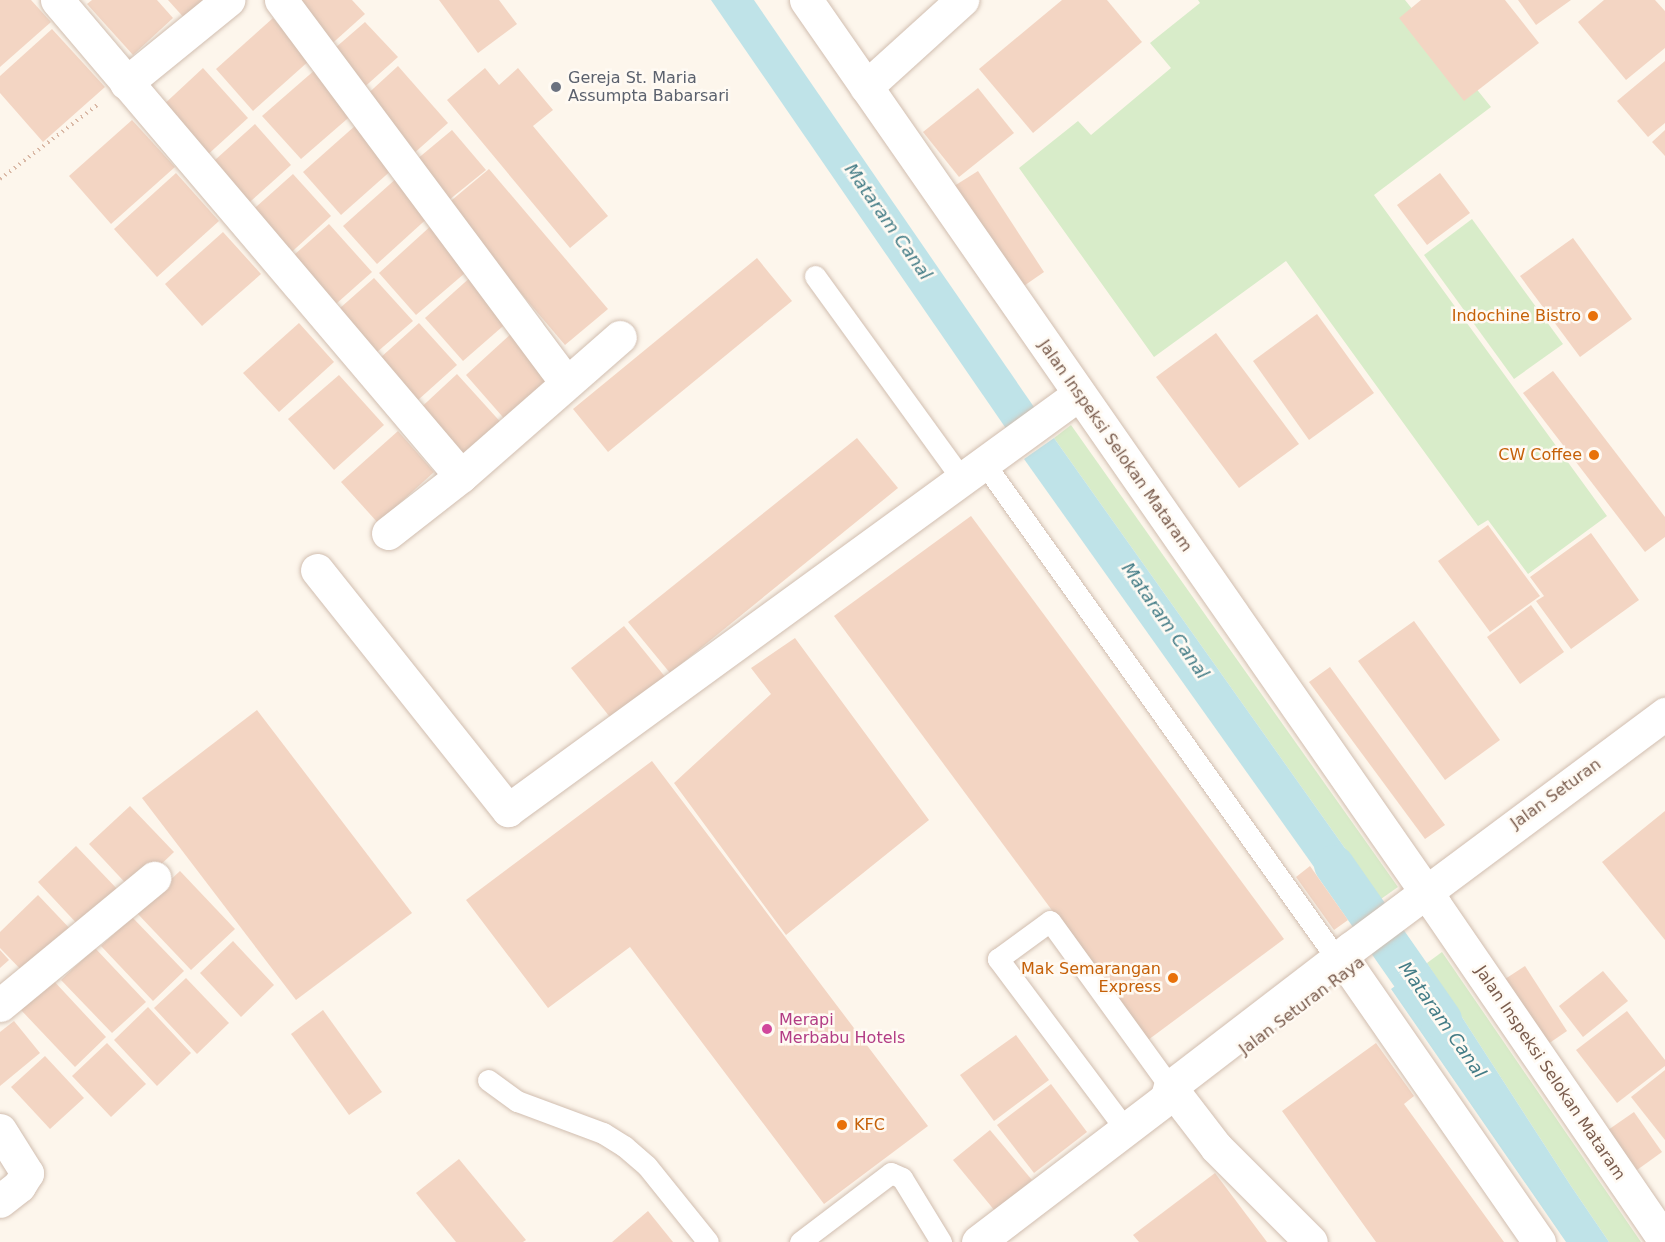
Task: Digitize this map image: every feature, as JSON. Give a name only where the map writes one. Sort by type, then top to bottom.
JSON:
[{"type":"street","points":[[57,0],[461,476]]},
{"type":"street","points":[[126,83],[228,0]]},
{"type":"street","points":[[281,0],[566,382]]},
{"type":"street","name":"Jalan Inspeksi Selokan Mataram","points":[[806,0],[1425,900],[1665,1241]]},
{"type":"street","points":[[866,87],[942,6]]},
{"type":"street","points":[[388,533],[461,476],[566,382],[620,338]]},
{"type":"street","points":[[317,570],[508,810],[1079,394]]},
{"type":"street","name":"Jalan Seturan","points":[[1425,900],[1665,714]]},
{"type":"street","points":[[0,1005],[154,878]]},
{"type":"street","name":"Jalan Seturan Raya","points":[[978,1242],[1350,960],[1425,900]]},
{"type":"street","points":[[1350,960],[1539,1242]]},
{"type":"street","points":[[1172,1095],[1216,1147],[1311,1242]]},
{"type":"street","points":[[0,1130],[27,1173],[19,1186],[0,1201]]},
{"type":"lane","points":[[814,276],[973,471],[1350,960]]},
{"type":"lane","points":[[1126,1130],[998,959],[1050,921],[1172,1095]]},
{"type":"lane","points":[[488,1080],[517,1101],[603,1133],[624,1146],[647,1166],[708,1242]]},
{"type":"lane","points":[[800,1242],[891,1173],[902,1178],[941,1242]]},
{"type":"path","points":[[0,179],[126,83]]},
{"type":"green space","points":[[1198,0],[1405,0],[1491,107],[1374,195],[1607,516],[1528,574],[1488,520],[1478,526],[1286,261],[1154,357],[1019,168],[1078,121],[1091,135],[1171,68],[1150,43],[1200,3]]},
{"type":"green space","points":[[1472,219],[1563,344],[1514,379],[1424,255]]},
{"type":"green space","points":[[1071,425],[1398,887],[1381,899],[1054,438]]},
{"type":"green space","points":[[1442,952],[1641,1242],[1609,1242],[1427,963]]},
{"type":"water","points":[[711,0],[754,0],[1036,410],[1007,430]]},
{"type":"water","points":[[1054,438],[1381,899],[1351,919],[1024,459]]},
{"type":"water","points":[[1427,963],[1609,1242],[1566,1242],[1391,989]]},
{"type":"building","points":[[0,0],[31,0],[51,22],[0,67]]},
{"type":"building","points":[[92,0],[157,0],[173,18],[133,55],[87,4]]},
{"type":"building","points":[[168,0],[209,0],[186,20]]},
{"type":"building","points":[[284,0],[352,0],[365,14],[326,49]]},
{"type":"building","points":[[439,0],[499,0],[517,24],[478,53]]},
{"type":"building","points":[[1062,0],[1107,0],[1142,42],[1033,133],[979,69]]},
{"type":"building","points":[[1421,0],[1505,0],[1539,43],[1464,101],[1399,18]]},
{"type":"building","points":[[1518,0],[1571,0],[1536,25]]},
{"type":"building","points":[[1604,0],[1655,0],[1665,11],[1665,48],[1626,80],[1578,22]]},
{"type":"building","points":[[273,18],[310,60],[253,111],[216,69]]},
{"type":"building","points":[[365,22],[398,57],[360,91],[327,55]]},
{"type":"building","points":[[52,29],[105,87],[43,142],[0,93],[0,76]]},
{"type":"building","points":[[1665,61],[1665,123],[1648,137],[1617,101]]},
{"type":"building","points":[[398,66],[448,123],[412,155],[362,99]]},
{"type":"building","points":[[203,68],[248,118],[204,158],[160,108]]},
{"type":"building","points":[[485,68],[499,85],[518,68],[553,110],[533,126],[608,216],[570,248],[447,100]]},
{"type":"building","points":[[316,69],[354,113],[301,159],[262,116]]},
{"type":"building","points":[[978,88],[1014,133],[959,177],[923,132]]},
{"type":"building","points":[[132,120],[175,167],[111,224],[69,176]]},
{"type":"building","points":[[255,124],[291,165],[242,209],[205,169]]},
{"type":"building","points":[[356,125],[394,168],[341,215],[303,172]]},
{"type":"building","points":[[452,130],[486,170],[449,200],[416,160]]},
{"type":"building","points":[[1665,130],[1665,156],[1652,142]]},
{"type":"building","points":[[489,169],[608,309],[565,345],[446,205]]},
{"type":"building","points":[[978,171],[1044,272],[1018,290],[951,188]]},
{"type":"building","points":[[176,173],[219,221],[157,277],[114,229]]},
{"type":"building","points":[[1440,173],[1470,213],[1427,245],[1397,205]]},
{"type":"building","points":[[293,174],[331,216],[284,259],[246,216]]},
{"type":"building","points":[[398,177],[432,214],[377,264],[343,226]]},
{"type":"building","points":[[329,224],[372,272],[328,311],[285,263]]},
{"type":"building","points":[[433,224],[472,267],[416,315],[379,273]]},
{"type":"building","points":[[223,232],[261,274],[202,326],[165,284]]},
{"type":"building","points":[[1573,238],[1632,319],[1580,357],[1520,276]]},
{"type":"building","points":[[757,258],[792,301],[608,452],[573,409]]},
{"type":"building","points":[[473,275],[511,319],[463,361],[425,318]]},
{"type":"building","points":[[374,278],[413,321],[369,359],[331,316]]},
{"type":"building","points":[[1317,314],[1374,393],[1309,440],[1253,361]]},
{"type":"building","points":[[299,323],[334,362],[279,412],[243,373]]},
{"type":"building","points":[[419,323],[457,365],[408,409],[370,367]]},
{"type":"building","points":[[513,332],[556,381],[508,423],[466,375]]},
{"type":"building","points":[[1216,333],[1299,444],[1239,488],[1156,377]]},
{"type":"building","name":"CW Coffee","points":[[1553,371],[1665,517],[1665,537],[1645,552],[1523,393]]},
{"type":"building","points":[[457,374],[505,427],[461,466],[414,414]]},
{"type":"building","points":[[339,375],[384,425],[334,470],[288,419]]},
{"type":"building","points":[[398,431],[434,472],[378,523],[341,482]]},
{"type":"building","points":[[857,438],[898,488],[670,673],[628,622]]},
{"type":"building","points":[[971,516],[1284,939],[1148,1040],[834,616]]},
{"type":"building","points":[[1488,525],[1540,596],[1490,632],[1438,561]]},
{"type":"building","points":[[1591,533],[1639,600],[1571,649],[1536,601],[1544,596],[1530,577]]},
{"type":"building","points":[[1531,605],[1564,652],[1520,684],[1487,637]]},
{"type":"building","points":[[1414,621],[1500,740],[1445,780],[1358,661]]},
{"type":"building","points":[[624,626],[666,678],[613,721],[571,668]]},
{"type":"building","points":[[795,638],[929,820],[786,935],[674,783],[771,694],[751,668]]},
{"type":"building","points":[[1330,667],[1445,825],[1425,839],[1309,682]]},
{"type":"building","points":[[257,710],[412,913],[296,1000],[142,798]]},
{"type":"building","points":[[652,761],[928,1126],[824,1204],[630,947],[548,1008],[466,900]]},
{"type":"building","points":[[130,806],[174,852],[133,891],[89,844]]},
{"type":"building","points":[[1665,811],[1665,940],[1602,862]]},
{"type":"building","points":[[76,846],[120,892],[82,929],[38,882]]},
{"type":"building","points":[[1310,866],[1348,920],[1334,930],[1296,877]]},
{"type":"building","points":[[180,871],[235,929],[191,970],[136,912]]},
{"type":"building","points":[[38,895],[74,933],[28,977],[0,948],[0,932]]},
{"type":"building","points":[[132,917],[184,971],[153,1001],[101,946]]},
{"type":"building","points":[[233,941],[274,985],[241,1017],[200,973]]},
{"type":"building","points":[[95,948],[146,1002],[112,1033],[61,980]]},
{"type":"building","points":[[0,950],[9,960],[0,968]]},
{"type":"building","points":[[1525,966],[1567,1031],[1545,1046],[1502,981]]},
{"type":"building","points":[[1603,971],[1628,1001],[1583,1037],[1559,1006]]},
{"type":"building","points":[[186,978],[229,1023],[197,1054],[154,1008]]},
{"type":"building","points":[[52,979],[106,1037],[75,1067],[21,1010]]},
{"type":"building","points":[[148,1007],[191,1053],[157,1086],[114,1040]]},
{"type":"building","points":[[323,1010],[382,1092],[349,1115],[291,1034]]},
{"type":"building","points":[[1627,1011],[1665,1060],[1665,1066],[1617,1103],[1576,1050]]},
{"type":"building","points":[[14,1021],[40,1053],[0,1086],[0,1032]]},
{"type":"building","points":[[1016,1035],[1049,1080],[994,1121],[960,1075]]},
{"type":"building","points":[[107,1043],[146,1084],[111,1117],[72,1076]]},
{"type":"building","points":[[1376,1043],[1414,1096],[1404,1104],[1504,1242],[1376,1242],[1282,1111]]},
{"type":"building","points":[[45,1056],[84,1098],[50,1129],[11,1087]]},
{"type":"building","points":[[1665,1070],[1665,1140],[1631,1097]]},
{"type":"building","points":[[1051,1084],[1087,1132],[1034,1173],[997,1125]]},
{"type":"building","points":[[1634,1112],[1662,1152],[1637,1170],[1608,1130]]},
{"type":"building","points":[[990,1130],[1032,1180],[995,1211],[953,1160]]},
{"type":"building","points":[[459,1159],[526,1240],[523,1242],[456,1242],[416,1193]]},
{"type":"building","points":[[1215,1173],[1267,1242],[1139,1242],[1133,1235]]},
{"type":"building","points":[[648,1211],[673,1242],[612,1242]]},
{"type":"waterway","name":"Mataram Canal","points":[[1334,865],[1442,1020]]},
{"type":"place","name":"Gereja St. Maria Assumpta Babarsari","points":[[556,87]]},
{"type":"place","name":"Indochine Bistro","points":[[1593,316]]},
{"type":"place","name":"CW Coffee","points":[[1594,455]]},
{"type":"place","name":"Mak Semarangan Express","points":[[1173,978]]},
{"type":"place","name":"Merapi Merbabu Hotels","points":[[767,1029]]},
{"type":"place","name":"KFC","points":[[842,1125]]}]
